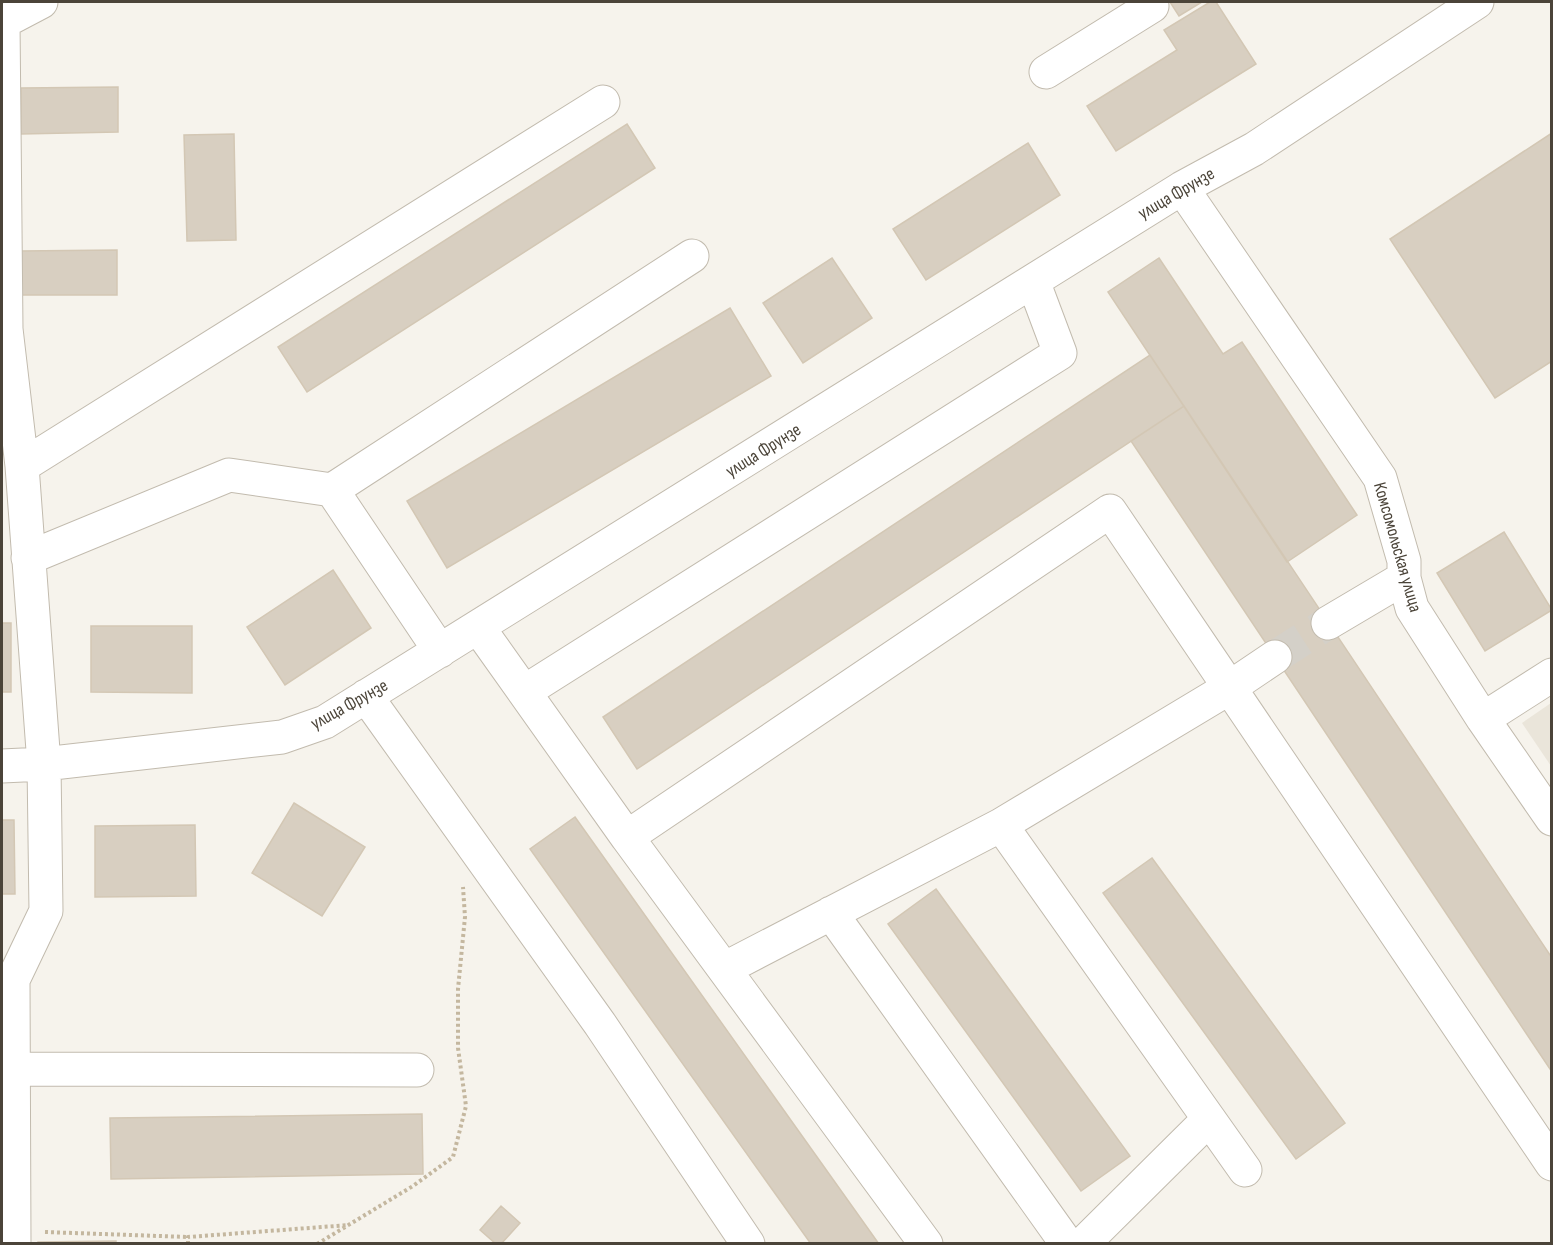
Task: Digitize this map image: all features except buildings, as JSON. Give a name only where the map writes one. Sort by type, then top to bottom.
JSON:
[{"type":"street","points":[[14,1237],[13,980],[46,911],[44,764],[22,466],[6,329],[3,22],[41,2]]},
{"type":"street","points":[[1046,72],[1152,6],[1149,2]]},
{"type":"street","name":"улица Фрунзе","points":[[2,766],[44,764],[282,737],[325,722],[1182,188],[1254,149],[1477,2]]},
{"type":"street","points":[[22,466],[603,102]]},
{"type":"street","name":"Комсомольская улица","points":[[1182,188],[1380,478],[1404,561],[1404,578],[1412,608],[1551,819]]},
{"type":"street","points":[[28,558],[229,475],[332,490],[692,256]]},
{"type":"street","points":[[524,692],[1060,353],[1033,281]]},
{"type":"street","points":[[332,490],[440,651]]},
{"type":"street","points":[[627,837],[1110,511],[1551,1164]]},
{"type":"street","points":[[1328,622],[1404,578]]},
{"type":"street","points":[[478,627],[627,837],[926,1244]]},
{"type":"street","points":[[724,969],[1001,825],[1229,688],[1275,657]]},
{"type":"street","points":[[1483,719],[1551,675]]},
{"type":"street","points":[[366,696],[600,1024],[748,1244]]},
{"type":"street","points":[[1001,825],[1245,1170]]},
{"type":"street","points":[[831,913],[1067,1244]]},
{"type":"street","points":[[13,1069],[417,1070]]},
{"type":"street","points":[[1083,1244],[1209,1119]]},
{"type":"path","points":[[14,1237],[188,1237],[350,1225]]},
{"type":"path","points":[[188,1237],[188,1244]]},
{"type":"shaded area","points":[[1551,703],[1551,766],[1522,723]]},
{"type":"tunnel","points":[[1275,657],[1328,623]]}]
